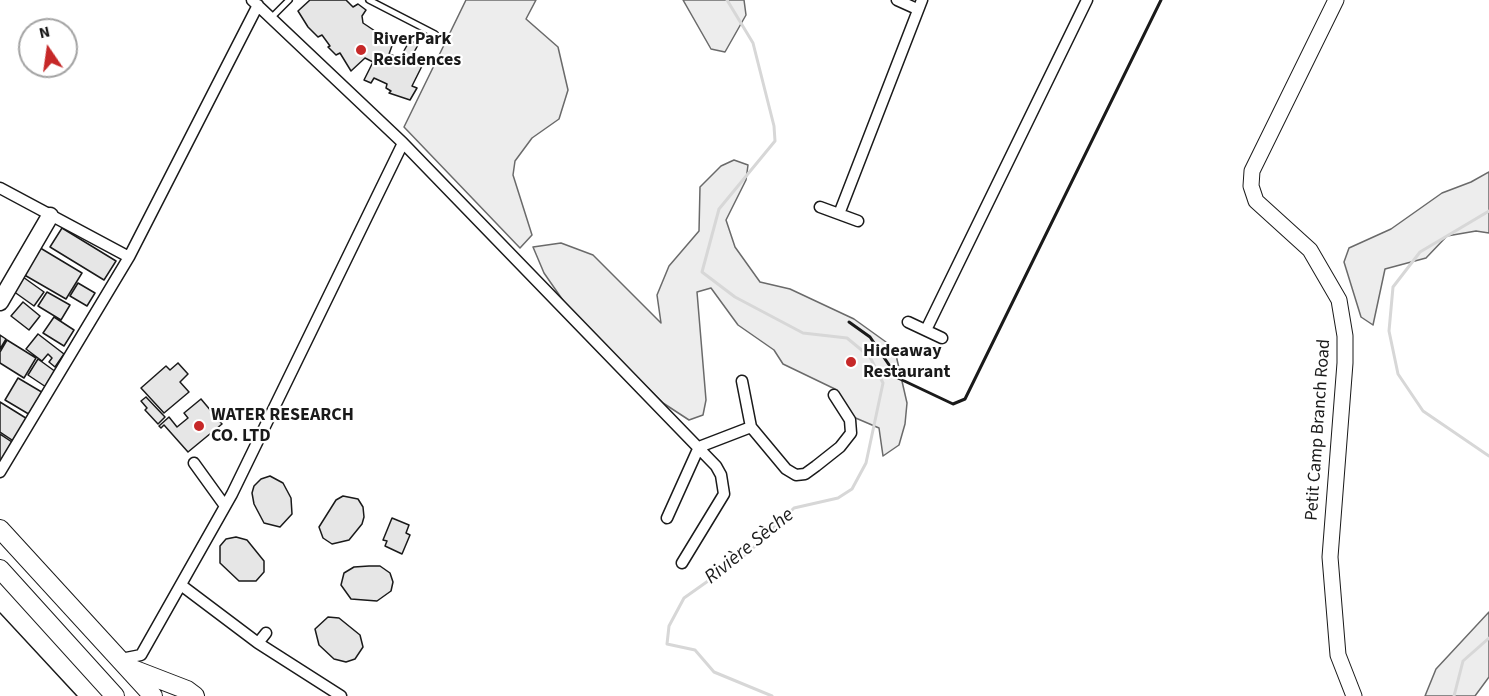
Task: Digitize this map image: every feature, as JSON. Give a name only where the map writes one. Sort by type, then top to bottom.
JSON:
[{"type":"highway","points":[[0,529],[153,696]]},
{"type":"highway","points":[[0,570],[112,693]]},
{"type":"highway","points":[[124,663],[187,690],[195,696]]},
{"type":"main road","points":[[0,302],[50,216]]},
{"type":"street","points":[[839,214],[920,5],[897,0]]},
{"type":"street","points":[[926,330],[1087,0]]},
{"type":"street","name":"Petit Camp Branch Road","points":[[1336,0],[1252,171],[1251,186],[1256,201],[1310,250],[1339,300],[1345,336],[1345,363],[1330,557],[1338,655],[1354,696]]},
{"type":"street","points":[[0,472],[129,257],[257,2],[403,143],[699,447],[721,476],[724,494],[682,563]]},
{"type":"street","points":[[124,663],[141,655],[225,506],[403,143]]},
{"type":"street","points":[[0,188],[129,257]]},
{"type":"street","points":[[820,207],[858,221]]},
{"type":"street","points":[[908,322],[942,338]]},
{"type":"street","points":[[742,381],[751,427],[786,470],[796,475],[805,474],[840,447],[851,433],[850,420],[834,395]]},
{"type":"street","points":[[667,518],[699,447],[751,427]]},
{"type":"street","points":[[194,463],[225,506]]},
{"type":"street","points":[[181,585],[258,643],[341,696]]},
{"type":"street","points":[[258,643],[266,633]]},
{"type":"lane","points":[[271,18],[289,0]]},
{"type":"lane","points":[[369,0],[435,34]]},
{"type":"shaded area","points":[[466,0],[536,0],[526,19],[558,47],[568,90],[559,119],[532,138],[515,161],[513,175],[532,235],[520,248],[404,127]]},
{"type":"shaded area","points":[[683,0],[744,0],[746,15],[725,52],[711,49]]},
{"type":"shaded area","points":[[734,160],[748,165],[746,180],[726,220],[735,247],[760,282],[790,289],[854,319],[886,342],[896,355],[907,403],[905,424],[899,445],[883,456],[879,428],[851,416],[837,390],[783,364],[774,350],[738,325],[711,288],[697,292],[706,400],[703,415],[689,420],[663,403],[569,309],[544,273],[533,247],[561,243],[593,255],[661,323],[657,295],[669,266],[699,231],[700,187],[721,166]]},
{"type":"shaded area","points":[[1489,172],[1489,233],[1476,231],[1447,236],[1426,258],[1385,269],[1373,325],[1361,317],[1344,262],[1349,248],[1391,229],[1442,193]]},
{"type":"shaded area","points":[[1489,612],[1489,677],[1475,696],[1425,696],[1436,669]]},
{"type":"building","name":"RiverPark Residences","points":[[310,0],[346,0],[353,7],[358,4],[366,10],[362,16],[363,23],[393,43],[389,54],[400,58],[410,40],[418,45],[413,54],[419,60],[418,64],[422,66],[412,86],[417,88],[410,100],[389,93],[391,91],[386,88],[387,84],[374,78],[371,83],[364,80],[373,62],[365,58],[351,71],[340,53],[336,55],[328,47],[330,46],[322,35],[318,37],[308,27],[298,11]]},
{"type":"building","points":[[62,228],[116,261],[104,280],[50,247]]},
{"type":"building","points":[[37,246],[82,273],[66,299],[21,273]]},
{"type":"building","points":[[23,277],[44,292],[34,306],[13,291]]},
{"type":"building","points":[[78,283],[95,293],[87,306],[70,296]]},
{"type":"building","points":[[47,292],[70,305],[61,320],[38,306]]},
{"type":"building","points":[[23,302],[40,316],[29,330],[11,316]]},
{"type":"building","points":[[54,317],[74,330],[64,346],[43,333]]},
{"type":"building","points":[[38,334],[64,354],[55,367],[49,362],[52,358],[48,354],[42,361],[26,349]]},
{"type":"building","points":[[0,335],[6,339],[0,349]]},
{"type":"building","points":[[7,340],[36,358],[24,378],[0,363],[0,352]]},
{"type":"building","points":[[38,359],[56,372],[46,387],[28,375]]},
{"type":"building","points":[[178,363],[188,374],[180,382],[189,392],[164,413],[141,388],[166,366],[170,370]]},
{"type":"building","points":[[18,378],[45,394],[32,416],[5,400]]},
{"type":"building","points":[[146,397],[165,417],[158,424],[145,410],[147,408],[141,401]]},
{"type":"building","name":"WATER RESEARCH CO. LTD","points":[[201,399],[222,424],[188,452],[164,425],[161,428],[159,426],[169,417],[177,427],[188,418],[184,413]]},
{"type":"building","points":[[0,402],[29,420],[15,442],[0,432]]},
{"type":"building","points":[[0,434],[15,444],[0,463]]},
{"type":"building","points":[[270,476],[283,483],[291,498],[292,514],[280,527],[264,523],[254,504],[252,493],[254,486],[261,479]]},
{"type":"building","points":[[343,496],[358,499],[363,507],[364,517],[362,524],[349,540],[332,544],[323,538],[319,527],[336,500]]},
{"type":"building","points":[[392,518],[409,525],[406,533],[410,535],[402,554],[385,546],[387,541],[383,540]]},
{"type":"building","points":[[236,537],[247,540],[264,561],[264,572],[256,581],[239,581],[220,563],[220,546],[226,539]]},
{"type":"building","points":[[380,566],[390,573],[393,582],[391,591],[377,601],[351,599],[341,585],[344,573],[354,567]]},
{"type":"building","points":[[328,617],[339,618],[360,635],[363,647],[355,659],[346,662],[334,659],[319,645],[315,629]]},
{"type":"waterway","name":"Rivière Sèche","points":[[727,0],[753,43],[774,126],[775,141],[719,209],[702,272],[735,297],[803,333],[847,338],[870,357],[883,383],[866,463],[852,489],[838,498],[794,508],[749,552],[684,598],[669,626],[667,644],[695,650],[714,672],[772,696]]},
{"type":"waterway","points":[[1489,211],[1420,252],[1393,287],[1389,331],[1398,374],[1423,411],[1489,456]]},
{"type":"waterway","points":[[1454,696],[1463,661],[1489,638]]},
{"type":"tram line","points":[[0,613],[77,696]]},
{"type":"wall","points":[[849,322],[870,337],[898,378],[953,404],[965,399],[1161,0]]},
{"type":"place","name":"RiverPark Residences","points":[[361,50]]},
{"type":"place","name":"Hideaway Restaurant","points":[[851,362]]},
{"type":"place","name":"WATER RESEARCH CO. LTD","points":[[199,426]]}]
